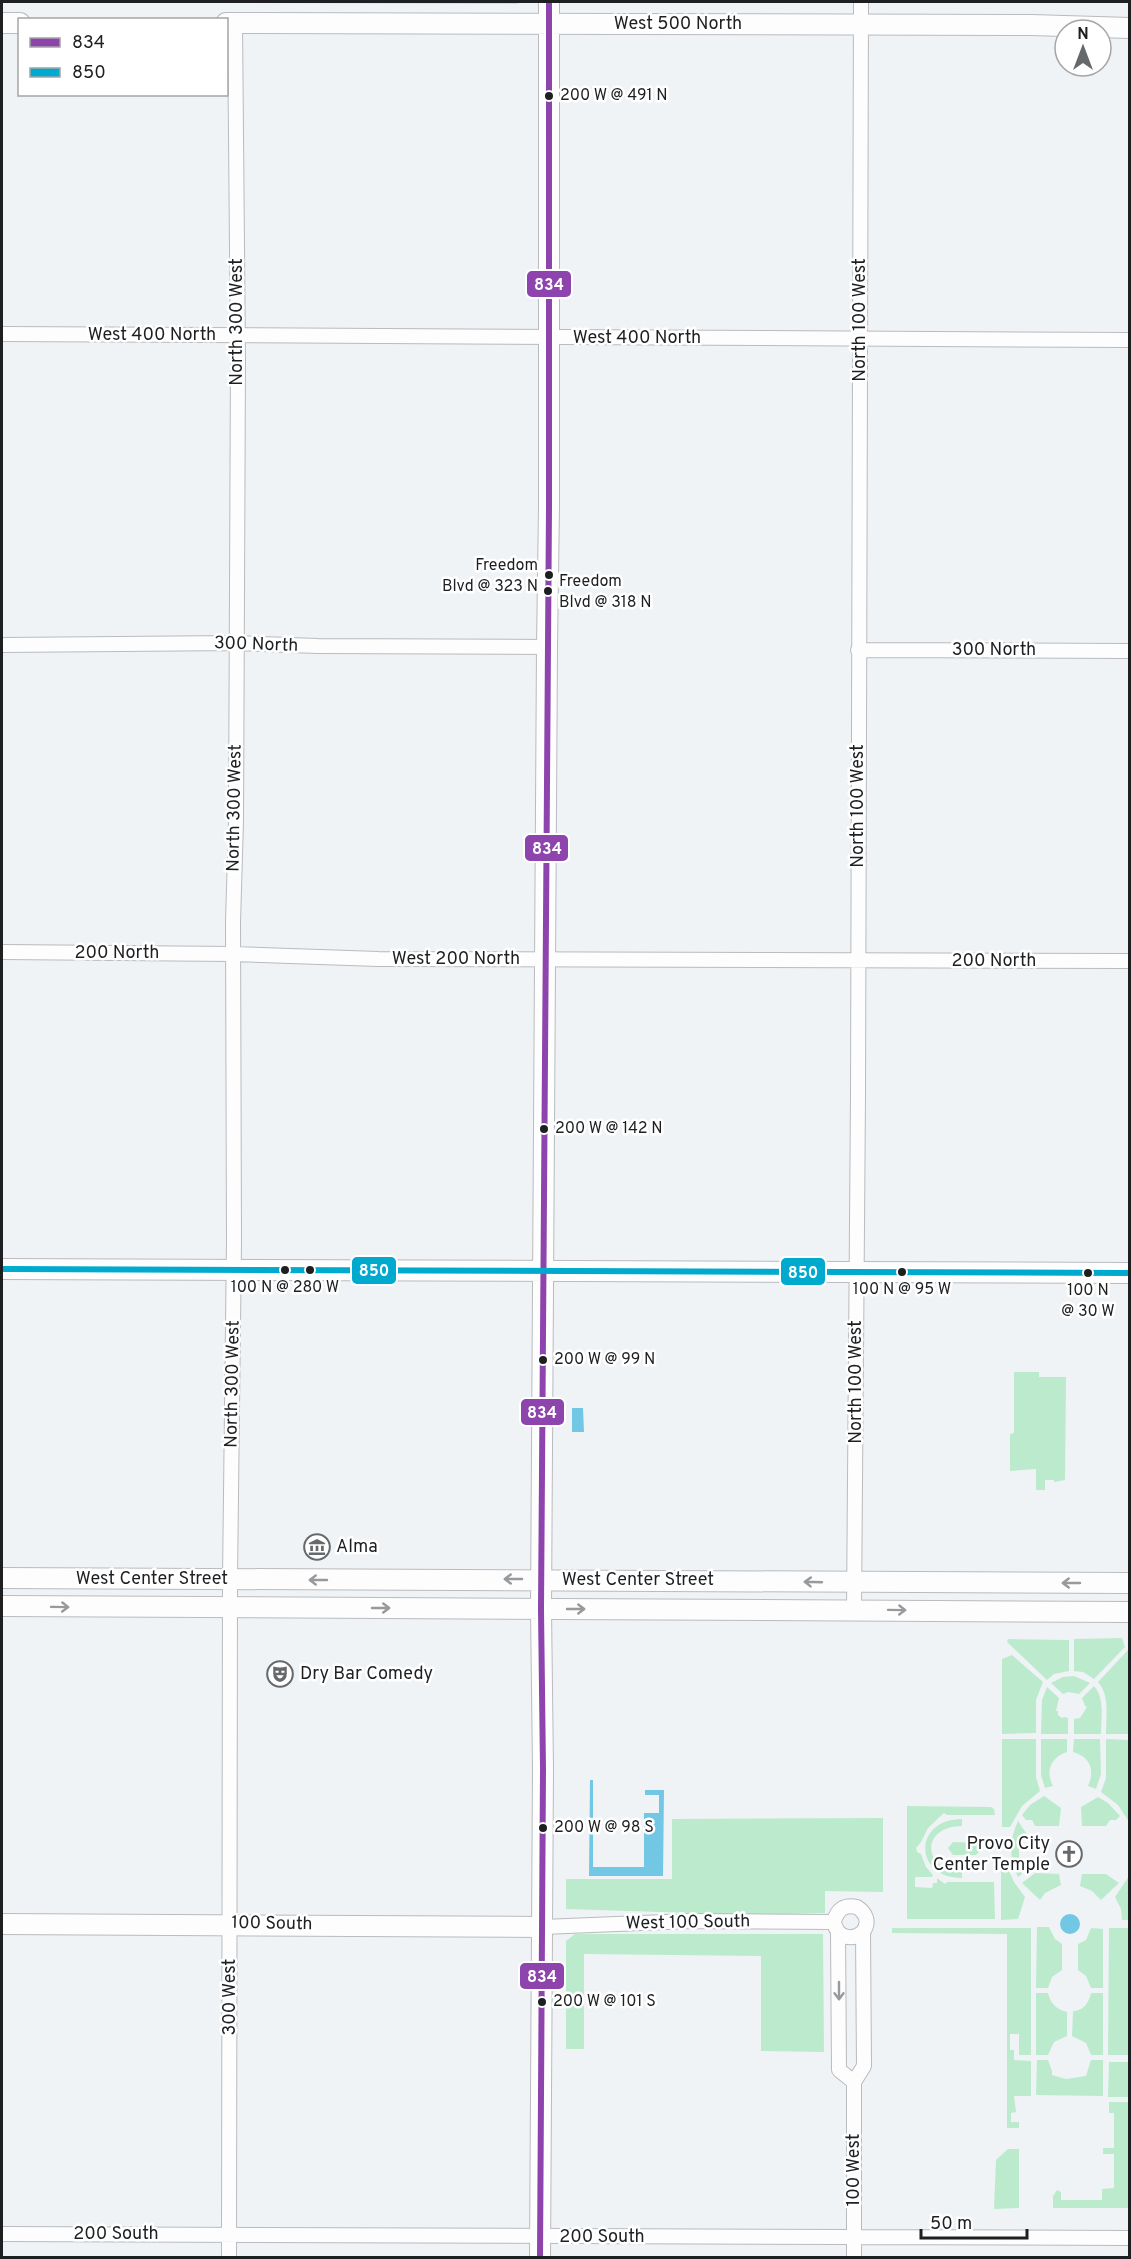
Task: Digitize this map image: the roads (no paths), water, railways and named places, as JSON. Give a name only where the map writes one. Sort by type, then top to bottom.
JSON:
[{"type":"main road","points":[[540,2258],[543,1927],[541,1580],[550,338],[549,2]]},
{"type":"main road","points":[[2,22],[18,23]]},
{"type":"main road","name":"West 500 North","points":[[231,23],[861,24],[1130,28]]},
{"type":"main road","points":[[2,1269],[1130,1273]]},
{"type":"main road","name":"West Center Street","points":[[2,1578],[230,1594],[541,1609],[1130,1612]]},
{"type":"main road","name":"West Center Street","points":[[2,1606],[541,1580],[1130,1583]]},
{"type":"main road","name":"100 South","points":[[2,1924],[543,1927]]},
{"type":"street","name":"North 100 West","points":[[855,1610],[861,2]]},
{"type":"street","name":"North 300 West","points":[[230,1594],[234,1270],[233,954],[236,822],[238,335],[231,23]]},
{"type":"street","name":"West 400 North","points":[[2,334],[1130,340]]},
{"type":"street","name":"300 North","points":[[2,645],[236,643],[318,646],[547,647]]},
{"type":"street","name":"300 North","points":[[858,650],[1130,651]]},
{"type":"street","name":"200 North","points":[[2,952],[233,954]]},
{"type":"street","name":"West 200 North","points":[[233,954],[545,960],[859,961]]},
{"type":"street","name":"200 North","points":[[859,961],[1130,961]]},
{"type":"street","name":"300 West","points":[[229,2258],[230,1594]]},
{"type":"street","points":[[844,1906],[857,1907],[866,1916],[867,1922],[863,1932],[864,2066],[854,2082],[839,2070],[836,1927],[839,1910],[844,1906]]},
{"type":"street","name":"West 100 South","points":[[543,1927],[690,1921],[836,1927]]},
{"type":"street","points":[[836,1927],[844,1937],[857,1937],[863,1932]]},
{"type":"street","name":"100 West","points":[[854,2082],[854,2258]]},
{"type":"street","name":"200 South","points":[[2,2234],[1130,2238]]},
{"type":"water","points":[[572,1408],[583,1408],[584,1432],[572,1432]]},
{"type":"water","points":[[590,1780],[593,1780],[593,1867],[644,1867],[644,1813],[659,1813],[659,1795],[645,1795],[645,1790],[664,1790],[663,1876],[589,1876]]},
{"type":"water","points":[[1070,1914],[1077,1917],[1080,1924],[1077,1931],[1070,1934],[1063,1931],[1060,1924],[1063,1917]]},
{"type":"place","name":"200 W @ 491 N","points":[[549,96]]},
{"type":"place","name":"Freedom Blvd @ 323 N","points":[[549,575]]},
{"type":"place","name":"Freedom Blvd @ 318 N","points":[[548,591]]},
{"type":"place","name":"200 W @ 142 N","points":[[544,1129]]},
{"type":"place","name":"100 N @ 280 W","points":[[285,1270]]},
{"type":"place","name":"100 N @ 95 W","points":[[902,1272]]},
{"type":"place","name":"100 N @ 30 W","points":[[1088,1273]]},
{"type":"place","name":"200 W @ 99 N","points":[[543,1360]]},
{"type":"place","name":"Alma","points":[[317,1547]]},
{"type":"place","name":"Dry Bar Comedy","points":[[280,1674]]},
{"type":"place","name":"200 W @ 98 S","points":[[543,1828]]},
{"type":"place","name":"Provo City Center Temple","points":[[1069,1854]]},
{"type":"place","name":"200 W @ 101 S","points":[[542,2002]]}]
